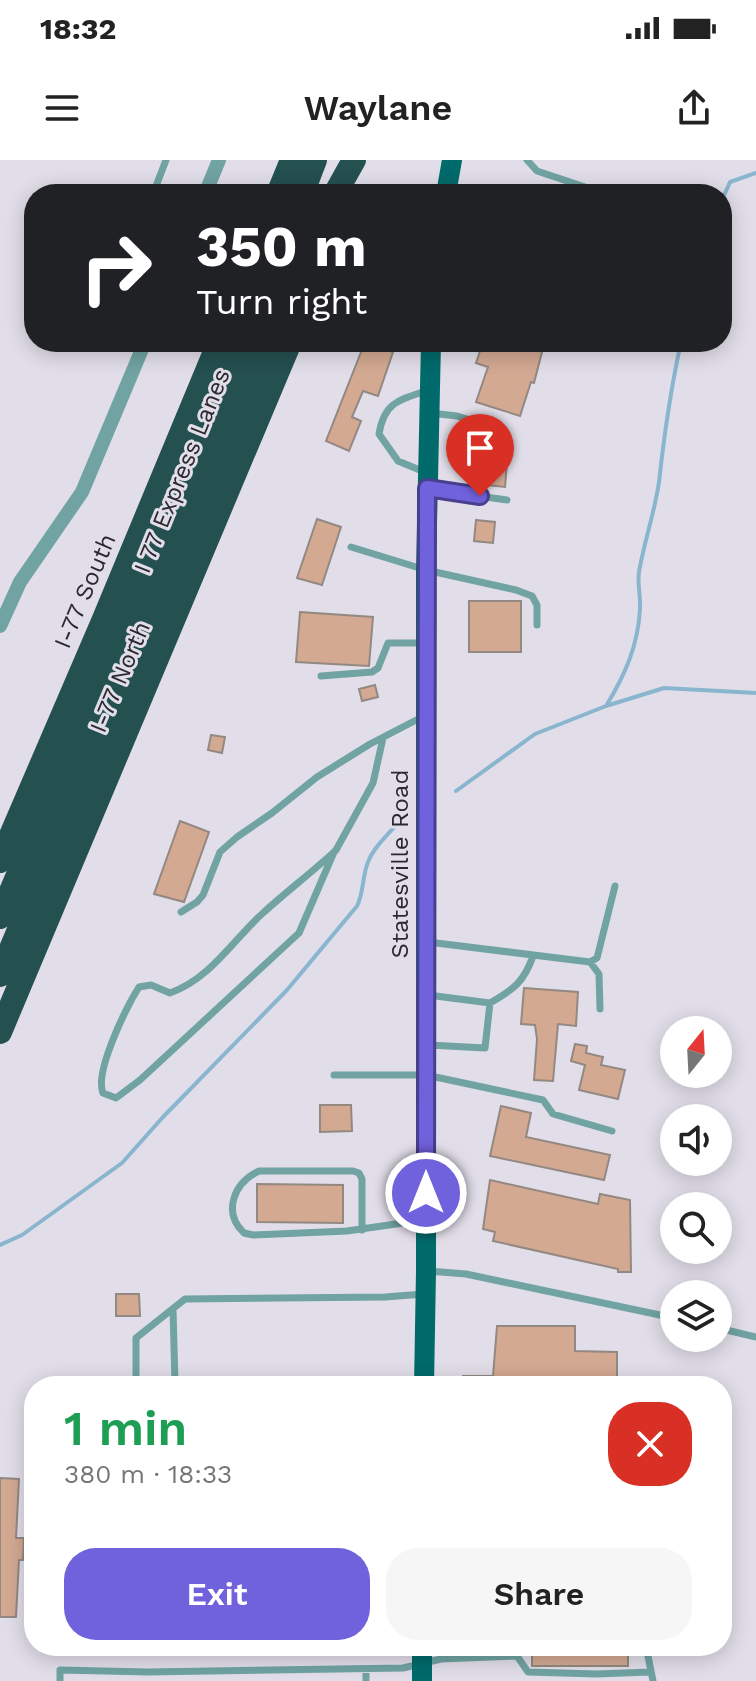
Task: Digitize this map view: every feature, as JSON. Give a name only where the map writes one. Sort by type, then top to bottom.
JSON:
[{"type":"highway","points":[[282,184],[292,160]]},
{"type":"highway","points":[[306,184],[315,160]]},
{"type":"highway","points":[[329,184],[338,160]]},
{"type":"highway","points":[[341,184],[354,160]]},
{"type":"highway","points":[[352,184],[362,160]]},
{"type":"highway","name":"I-77 South","points":[[0,861],[215,352]]},
{"type":"highway","name":"I 77 Express Lanes","points":[[0,917],[239,352]]},
{"type":"highway","name":"I 77 Express Lanes","points":[[0,975],[262,352]]},
{"type":"highway","name":"I-77 North","points":[[0,1032],[286,352]]},
{"type":"highway","points":[[33,841],[82,670]]},
{"type":"main road","points":[[448,184],[452,160]]},
{"type":"main road","name":"Statesville Road","points":[[424,1376],[426,570],[430,352]]},
{"type":"street","points":[[209,184],[219,160]]},
{"type":"street","points":[[0,626],[20,582],[82,492],[141,352]]},
{"type":"lane","points":[[157,184],[166,160]]},
{"type":"lane","points":[[527,160],[537,171],[573,184]]},
{"type":"lane","points":[[428,390],[393,404],[382,415],[379,434],[398,461],[427,481],[507,500]]},
{"type":"lane","points":[[428,412],[457,416],[490,426]]},
{"type":"lane","points":[[351,547],[426,570],[532,596],[537,605],[537,625]]},
{"type":"lane","points":[[321,676],[372,672],[378,668],[388,643],[426,643]]},
{"type":"lane","points":[[181,912],[203,895],[220,852],[237,837],[317,777],[426,715]]},
{"type":"lane","points":[[334,852],[262,914],[190,986],[170,993],[151,985],[139,987],[124,1011],[100,1085],[103,1093],[116,1098],[140,1080],[299,933],[334,852],[358,815],[373,783],[383,738]]},
{"type":"lane","points":[[426,941],[590,962],[597,958],[615,886]]},
{"type":"lane","points":[[426,995],[490,1003],[514,988],[526,975],[533,956]]},
{"type":"lane","points":[[590,962],[599,974],[600,1009]]},
{"type":"lane","points":[[426,1044],[485,1048],[490,1003]]},
{"type":"lane","points":[[334,1075],[426,1075],[543,1100],[553,1114],[612,1131]]},
{"type":"lane","points":[[362,1230],[362,1179],[359,1173],[259,1171],[237,1187],[234,1219],[244,1233],[253,1235],[362,1230],[426,1220]]},
{"type":"lane","points":[[426,1271],[466,1274],[660,1315]]},
{"type":"lane","points":[[136,1376],[136,1338],[185,1299],[385,1297],[426,1293]]},
{"type":"lane","points":[[173,1309],[175,1376]]},
{"type":"lane","points":[[732,1331],[756,1337]]},
{"type":"lane","points":[[60,1681],[60,1670],[148,1676],[403,1668],[441,1659],[517,1656],[528,1672],[651,1672]]},
{"type":"lane","points":[[648,1656],[653,1681]]},
{"type":"lane","points":[[366,1669],[366,1681]]},
{"type":"building","points":[[361,352],[393,352],[378,396],[363,391],[352,417],[361,421],[349,451],[326,441]]},
{"type":"building","points":[[480,352],[542,352],[534,383],[531,382],[520,416],[476,402],[488,367],[476,363]]},
{"type":"building","points":[[480,461],[507,463],[505,487],[478,484]]},
{"type":"building","points":[[317,519],[341,527],[322,585],[297,578]]},
{"type":"building","points":[[476,520],[495,522],[493,543],[474,541]]},
{"type":"building","points":[[469,601],[521,601],[521,652],[469,652]]},
{"type":"building","points":[[300,612],[373,617],[369,666],[296,662]]},
{"type":"building","points":[[375,685],[378,697],[362,701],[359,689]]},
{"type":"building","points":[[211,735],[225,737],[222,753],[208,750]]},
{"type":"building","points":[[180,821],[209,832],[184,902],[154,894]]},
{"type":"building","points":[[524,988],[578,992],[576,1026],[558,1024],[553,1081],[534,1080],[537,1039],[535,1025],[521,1024]]},
{"type":"building","points":[[575,1044],[587,1046],[586,1053],[603,1057],[601,1065],[625,1070],[618,1099],[579,1090],[585,1065],[571,1061]]},
{"type":"building","points":[[320,1105],[351,1105],[352,1131],[320,1132]]},
{"type":"building","points":[[501,1106],[531,1113],[526,1137],[610,1155],[604,1180],[490,1156]]},
{"type":"building","points":[[490,1180],[598,1204],[600,1194],[630,1200],[631,1272],[618,1272],[618,1269],[493,1241],[495,1232],[483,1229]]},
{"type":"building","points":[[257,1184],[343,1185],[343,1223],[257,1222]]},
{"type":"building","points":[[116,1294],[139,1294],[140,1316],[116,1316]]},
{"type":"building","points":[[497,1326],[575,1326],[575,1351],[617,1352],[617,1376],[493,1376]]},
{"type":"building","points":[[0,1478],[19,1479],[16,1538],[24,1538],[23,1560],[19,1560],[16,1617],[0,1617]]},
{"type":"building","points":[[532,1656],[628,1656],[628,1666],[532,1666]]},
{"type":"waterway","points":[[729,184],[756,173]]},
{"type":"waterway","points":[[606,706],[625,671],[637,635],[639,572],[657,493],[679,352]]},
{"type":"waterway","points":[[456,791],[535,734],[606,706],[664,688],[756,693]]},
{"type":"waterway","points":[[0,1245],[22,1235],[122,1163],[287,990],[357,906],[370,857],[395,826]]},
{"type":"route","points":[[426,1193],[427,488],[480,496]]}]
